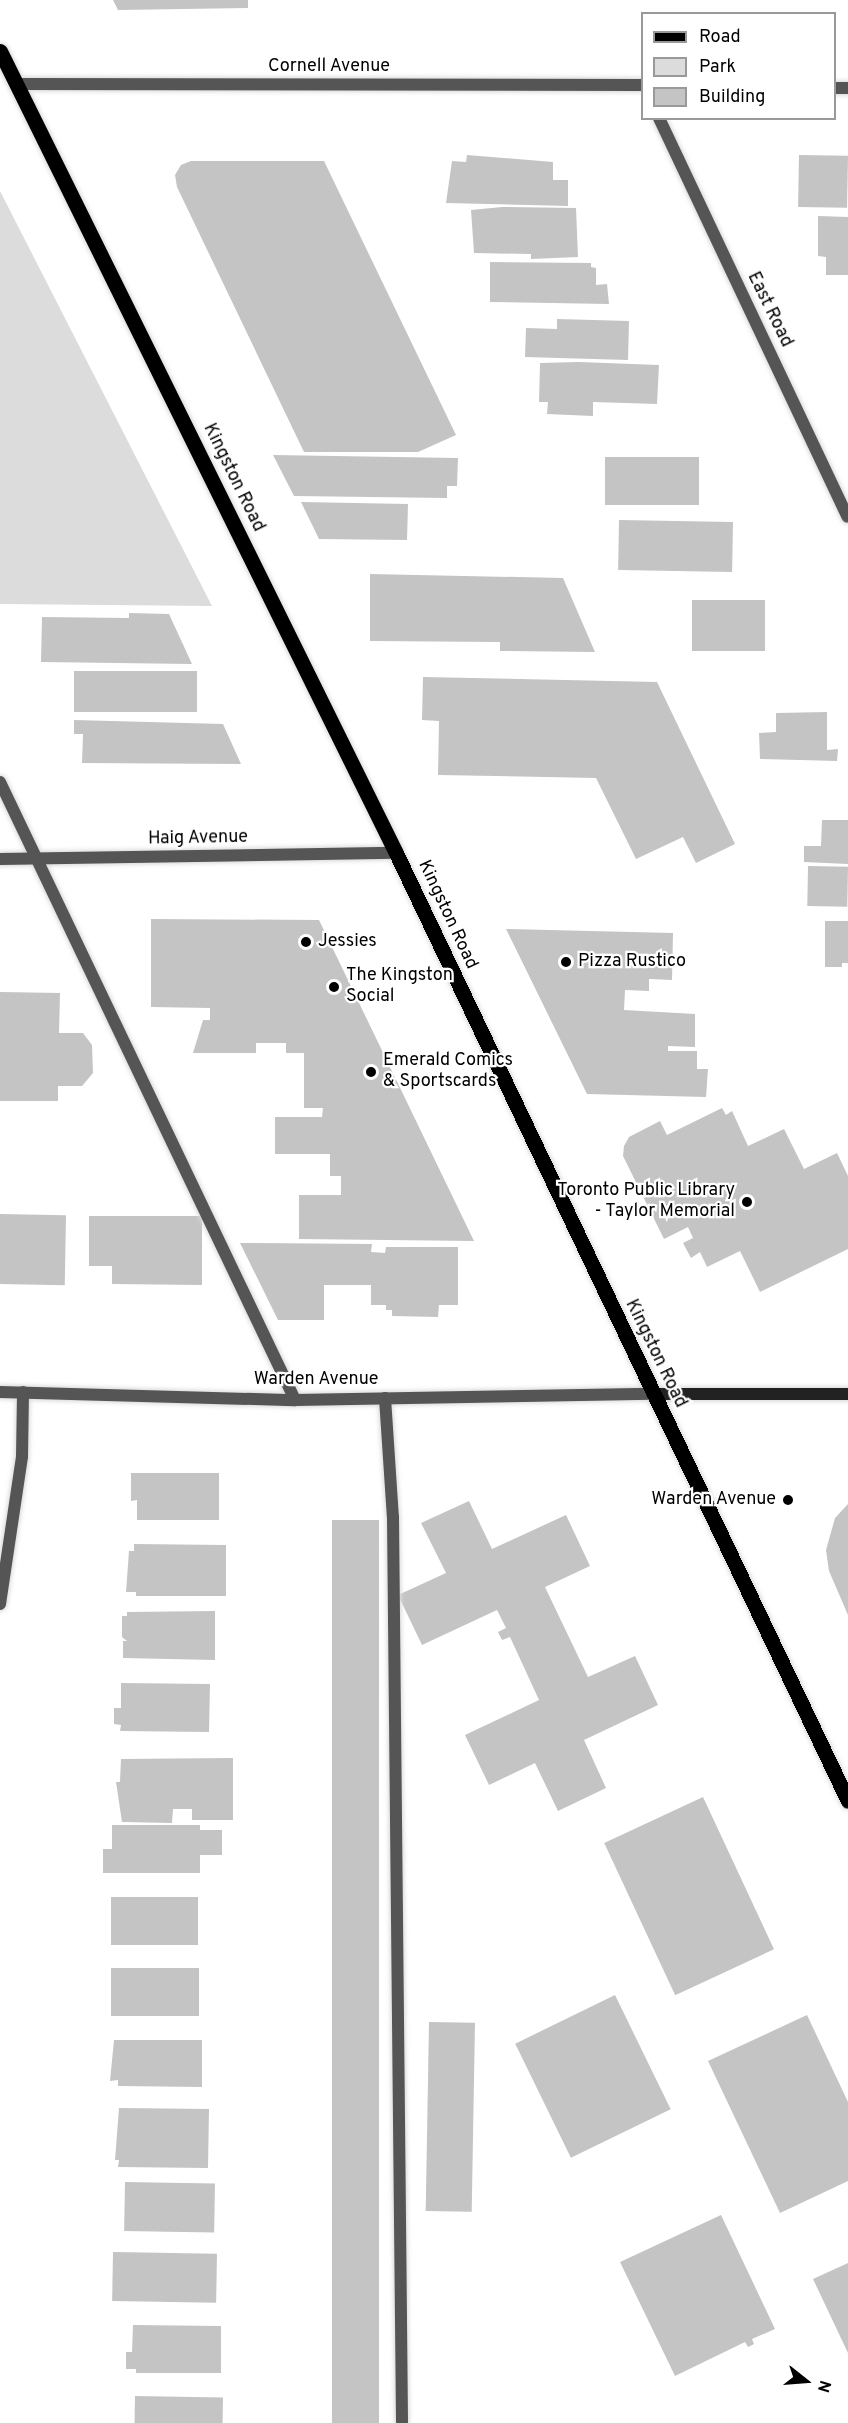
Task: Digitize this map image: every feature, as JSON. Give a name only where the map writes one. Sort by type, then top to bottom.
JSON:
[{"type":"main road","name":"Kingston Road","points":[[0,51],[396,853],[848,1801]]},
{"type":"main road","name":"Warden Avenue","points":[[652,1394],[848,1395]]},
{"type":"street","name":"Cornell Avenue","points":[[16,84],[641,85]]},
{"type":"street","name":"East Road","points":[[660,120],[848,517]]},
{"type":"street","points":[[0,782],[295,1400]]},
{"type":"street","name":"Haig Avenue","points":[[0,859],[396,853]]},
{"type":"street","name":"Warden Avenue","points":[[0,1392],[295,1400],[652,1394]]},
{"type":"street","points":[[0,1604],[22,1457],[23,1392]]},
{"type":"street","points":[[385,1398],[393,1517],[402,2422]]},
{"type":"green space","points":[[0,191],[212,606],[0,604]]},
{"type":"building","points":[[113,0],[248,0],[248,8],[118,10]]},
{"type":"building","points":[[467,155],[553,162],[553,180],[568,180],[568,206],[446,203],[452,161],[466,162]]},
{"type":"building","points":[[799,155],[848,156],[847,208],[798,207]]},
{"type":"building","points":[[191,161],[324,161],[456,435],[418,452],[304,452],[177,187],[175,175],[181,165]]},
{"type":"building","points":[[502,207],[576,208],[578,257],[531,259],[531,254],[474,253],[471,210]]},
{"type":"building","points":[[818,216],[848,217],[848,275],[826,275],[826,257],[818,256]]},
{"type":"building","points":[[490,262],[591,263],[591,267],[596,268],[596,285],[607,284],[609,304],[490,302]]},
{"type":"building","points":[[557,319],[629,321],[628,360],[525,357],[526,328],[557,329]]},
{"type":"building","points":[[540,363],[659,365],[657,404],[593,402],[593,416],[547,414],[548,402],[539,402]]},
{"type":"building","points":[[273,455],[458,458],[457,486],[447,486],[447,498],[294,496]]},
{"type":"building","points":[[605,457],[699,457],[699,505],[605,505]]},
{"type":"building","points":[[301,502],[408,504],[407,540],[319,539]]},
{"type":"building","points":[[619,520],[733,522],[732,572],[618,570]]},
{"type":"building","points":[[370,574],[563,578],[595,652],[500,651],[500,642],[370,641]]},
{"type":"building","points":[[692,600],[765,600],[765,651],[692,651]]},
{"type":"building","points":[[129,613],[169,614],[192,664],[41,662],[42,617],[129,618]]},
{"type":"building","points":[[74,671],[197,671],[197,712],[74,712]]},
{"type":"building","points":[[423,677],[657,682],[735,844],[696,863],[683,837],[636,859],[596,778],[438,775],[439,721],[422,720]]},
{"type":"building","points":[[827,712],[827,750],[838,749],[837,761],[760,759],[759,733],[776,732],[776,713]]},
{"type":"building","points":[[74,720],[223,724],[241,764],[82,763],[83,734],[74,734]]},
{"type":"building","points":[[822,820],[848,820],[848,864],[804,862],[804,846],[821,846]]},
{"type":"building","points":[[808,866],[848,867],[847,907],[807,906]]},
{"type":"building","points":[[151,919],[319,920],[474,1241],[299,1239],[299,1195],[341,1195],[341,1176],[330,1176],[330,1154],[275,1154],[275,1117],[322,1117],[323,1108],[304,1108],[304,1053],[286,1053],[286,1043],[256,1043],[256,1053],[193,1053],[203,1020],[210,1020],[210,1008],[151,1007]]},
{"type":"building","points":[[825,921],[848,921],[848,963],[842,963],[842,967],[825,967]]},
{"type":"building","points":[[506,929],[673,933],[672,980],[649,979],[649,991],[625,990],[624,1010],[695,1014],[695,1047],[668,1046],[668,1051],[697,1051],[697,1069],[708,1069],[706,1097],[587,1094]]},
{"type":"building","points":[[0,992],[60,993],[59,1033],[83,1033],[92,1045],[93,1073],[82,1086],[58,1086],[58,1101],[0,1101]]},
{"type":"building","name":"Toronto Public Library - Taylor Memorial","points":[[722,1108],[726,1115],[732,1111],[748,1146],[784,1129],[804,1169],[837,1153],[848,1176],[848,1249],[760,1292],[740,1251],[707,1267],[700,1252],[691,1258],[683,1243],[693,1238],[688,1227],[664,1239],[623,1156],[624,1146],[629,1137],[660,1121],[667,1135]]},
{"type":"building","points":[[0,1214],[66,1215],[65,1285],[0,1284]]},
{"type":"building","points":[[89,1216],[202,1216],[202,1285],[112,1284],[112,1266],[89,1266]]},
{"type":"building","points":[[240,1243],[372,1244],[371,1252],[385,1253],[386,1247],[458,1247],[458,1305],[439,1305],[438,1317],[392,1316],[392,1310],[386,1310],[386,1305],[371,1305],[371,1285],[324,1285],[324,1320],[278,1320]]},
{"type":"building","points":[[131,1473],[219,1473],[219,1520],[137,1520],[137,1500],[131,1501]]},
{"type":"building","points":[[469,1501],[492,1549],[566,1515],[590,1566],[545,1587],[588,1677],[635,1656],[658,1705],[584,1740],[606,1788],[558,1811],[535,1763],[489,1785],[465,1735],[539,1700],[510,1637],[502,1640],[498,1632],[506,1628],[497,1610],[422,1645],[398,1595],[446,1573],[421,1523]]},
{"type":"building","points":[[848,1504],[848,1615],[829,1571],[826,1550],[835,1518]]},
{"type":"building","points":[[332,1520],[379,1520],[379,2423],[332,2423]]},
{"type":"building","points":[[134,1544],[226,1545],[226,1596],[136,1596],[136,1592],[126,1592],[129,1551],[134,1551]]},
{"type":"building","points":[[215,1611],[215,1660],[123,1658],[123,1641],[127,1641],[122,1637],[122,1616],[127,1616],[127,1612]]},
{"type":"building","points":[[121,1683],[210,1684],[209,1732],[120,1731],[121,1725],[114,1724],[114,1708],[121,1708]]},
{"type":"building","points":[[233,1758],[233,1820],[192,1820],[192,1809],[173,1809],[172,1823],[122,1822],[116,1782],[120,1782],[121,1759]]},
{"type":"building","points":[[703,1797],[774,1949],[675,1995],[604,1843]]},
{"type":"building","points":[[112,1825],[200,1825],[200,1830],[222,1830],[222,1855],[200,1855],[200,1873],[103,1873],[103,1849],[112,1849]]},
{"type":"building","points":[[111,1897],[198,1897],[198,1945],[111,1945]]},
{"type":"building","points":[[111,1968],[199,1968],[199,2016],[111,2016]]},
{"type":"building","points":[[615,1995],[671,2109],[571,2158],[515,2044]]},
{"type":"building","points":[[807,2015],[848,2102],[848,2181],[780,2213],[708,2061]]},
{"type":"building","points":[[429,2022],[475,2023],[472,2212],[426,2211]]},
{"type":"building","points":[[114,2040],[202,2040],[202,2087],[118,2086],[118,2080],[110,2081]]},
{"type":"building","points":[[119,2108],[209,2109],[208,2168],[118,2167],[119,2160],[115,2160]]},
{"type":"building","points":[[125,2182],[215,2184],[214,2233],[124,2231]]},
{"type":"building","points":[[721,2215],[775,2329],[752,2339],[754,2344],[748,2347],[745,2342],[675,2376],[620,2262]]},
{"type":"building","points":[[113,2252],[217,2254],[216,2303],[112,2301]]},
{"type":"building","points":[[848,2263],[848,2353],[813,2279]]},
{"type":"building","points":[[133,2325],[221,2326],[221,2373],[136,2373],[136,2369],[126,2369],[126,2352],[132,2352]]},
{"type":"building","points":[[135,2396],[223,2398],[223,2423],[135,2423]]},
{"type":"place","name":"Jessies","points":[[306,942]]},
{"type":"place","name":"Pizza Rustico","points":[[566,962]]},
{"type":"place","name":"The Kingston Social","points":[[334,987]]},
{"type":"place","name":"Emerald Comics & Sportscards","points":[[371,1072]]},
{"type":"place","name":"Toronto Public Library - Taylor Memorial","points":[[747,1202]]},
{"type":"place","name":"Warden Avenue","points":[[788,1500]]}]
